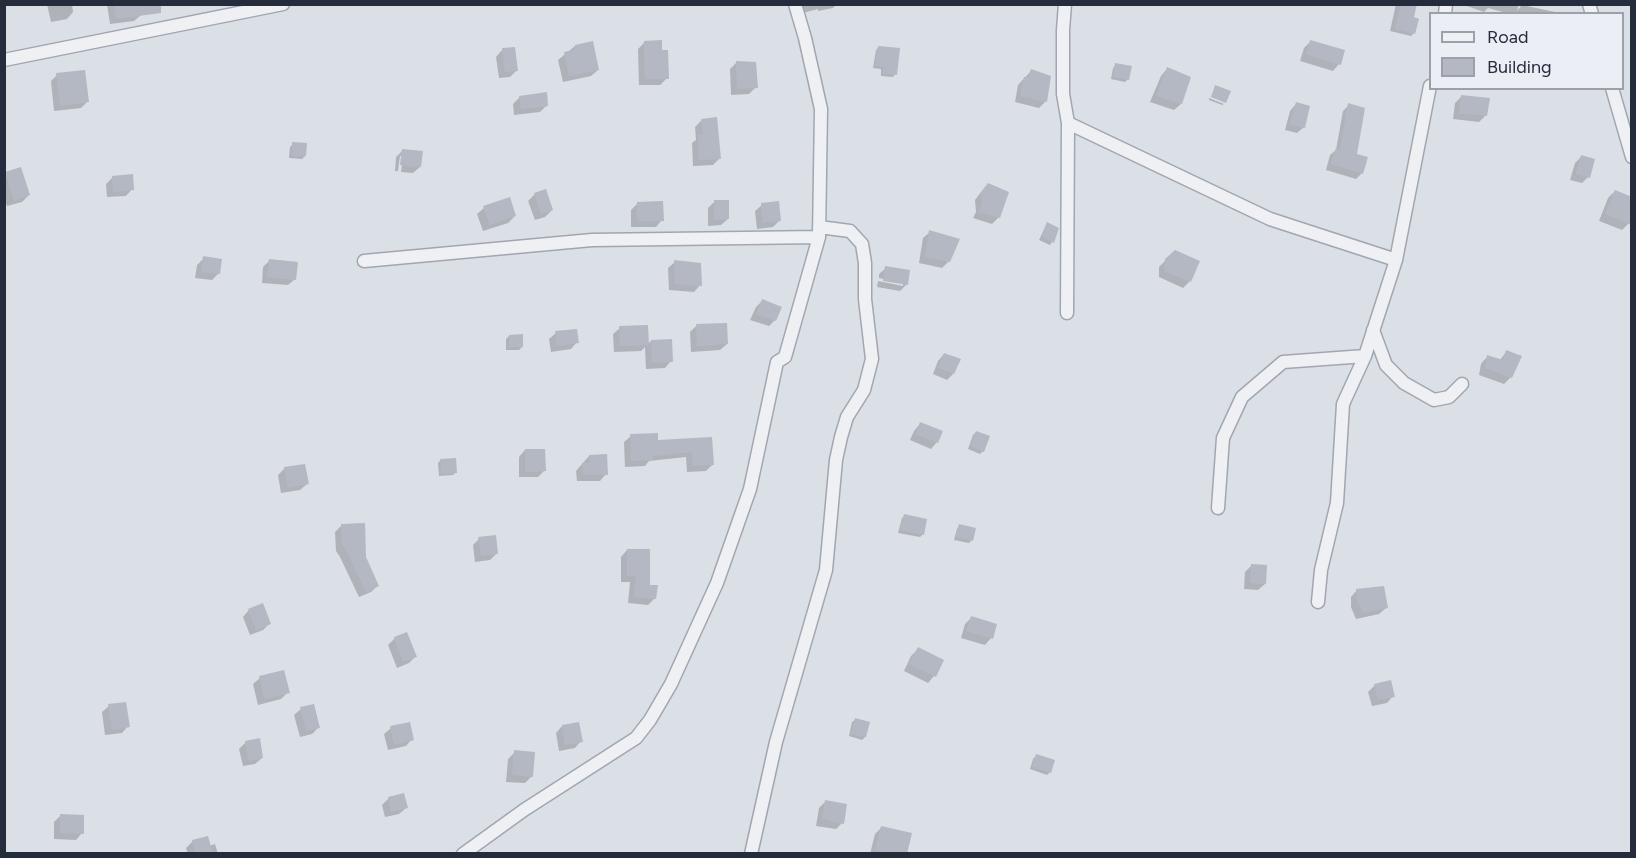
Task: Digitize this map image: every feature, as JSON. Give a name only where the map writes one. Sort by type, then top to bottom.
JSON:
[{"type":"street","points":[[4,60],[283,4]]},
{"type":"street","points":[[463,854],[524,810],[636,738],[650,720],[671,684],[717,583],[750,489],[777,362],[785,357],[819,232],[821,109],[795,4]]},
{"type":"street","points":[[1065,4],[1063,94],[1068,123],[1067,313]]},
{"type":"street","points":[[1318,602],[1321,570],[1337,503],[1342,404],[1365,356],[1396,260],[1430,90]]},
{"type":"street","points":[[1613,90],[1632,157]]},
{"type":"street","points":[[1068,123],[1270,219],[1396,260]]},
{"type":"street","points":[[364,261],[592,240],[819,232],[850,231],[862,244],[865,263],[865,299],[873,359],[864,390],[847,417],[841,437],[836,459],[826,570],[776,742],[752,854]]},
{"type":"street","points":[[1373,330],[1386,365],[1404,383],[1434,400],[1449,397],[1462,384]]},
{"type":"street","points":[[1218,508],[1223,438],[1242,397],[1283,362],[1365,356]]},
{"type":"building","points":[[114,4],[161,4],[161,13],[116,19]]},
{"type":"building","points":[[1401,4],[1417,4],[1414,17],[1419,19],[1415,34],[1395,29]]},
{"type":"building","points":[[662,40],[662,50],[668,50],[669,79],[645,79],[644,41]]},
{"type":"building","points":[[1310,40],[1345,50],[1341,65],[1306,54]]},
{"type":"building","points":[[593,41],[599,70],[569,76],[564,52],[575,50],[575,45]]},
{"type":"building","points":[[878,46],[900,48],[897,75],[883,74],[884,67],[875,66]]},
{"type":"building","points":[[515,47],[518,71],[505,72],[502,48]]},
{"type":"building","points":[[736,61],[756,62],[758,88],[737,89]]},
{"type":"building","points":[[1115,63],[1132,66],[1129,80],[1113,77]]},
{"type":"building","points":[[1167,67],[1191,77],[1182,104],[1156,96]]},
{"type":"building","points":[[1031,69],[1051,76],[1047,102],[1020,96],[1024,77],[1028,77]]},
{"type":"building","points":[[85,70],[89,102],[60,106],[56,73]]},
{"type":"building","points":[[1215,85],[1231,91],[1226,103],[1211,97]]},
{"type":"building","points":[[547,92],[548,106],[521,109],[519,96]]},
{"type":"building","points":[[1461,95],[1490,98],[1487,116],[1459,113]]},
{"type":"building","points":[[1296,102],[1310,106],[1305,128],[1290,124]]},
{"type":"building","points":[[1348,103],[1365,108],[1357,154],[1368,157],[1363,174],[1331,164],[1336,148],[1340,149]]},
{"type":"building","points":[[717,117],[721,159],[699,160],[698,135],[703,135],[701,119]]},
{"type":"building","points":[[292,142],[307,143],[306,156],[292,156]]},
{"type":"building","points":[[402,149],[423,151],[421,167],[400,165]]},
{"type":"building","points":[[1581,155],[1595,159],[1590,178],[1576,174]]},
{"type":"building","points":[[21,167],[30,195],[14,201],[5,172]]},
{"type":"building","points":[[133,174],[134,190],[113,192],[112,176]]},
{"type":"building","points":[[988,183],[1009,192],[1000,218],[978,212],[982,204],[981,192]]},
{"type":"building","points":[[546,189],[553,210],[541,214],[534,193]]},
{"type":"building","points":[[1615,190],[1632,197],[1632,225],[1605,214]]},
{"type":"building","points":[[510,197],[516,216],[490,225],[483,206]]},
{"type":"building","points":[[714,200],[729,200],[729,219],[714,220]]},
{"type":"building","points":[[663,201],[664,221],[637,221],[637,202]]},
{"type":"building","points":[[779,201],[781,221],[763,223],[761,203]]},
{"type":"building","points":[[1047,222],[1059,228],[1054,243],[1041,236]]},
{"type":"building","points":[[929,230],[960,239],[950,262],[925,257]]},
{"type":"building","points":[[1175,250],[1200,261],[1191,282],[1164,271],[1165,259]]},
{"type":"building","points":[[203,256],[222,259],[220,274],[201,272]]},
{"type":"building","points":[[269,259],[298,262],[296,280],[267,277]]},
{"type":"building","points":[[674,260],[701,263],[702,286],[675,284]]},
{"type":"building","points":[[885,266],[910,270],[908,285],[883,281]]},
{"type":"building","points":[[762,299],[782,307],[776,321],[756,314]]},
{"type":"building","points":[[727,323],[728,344],[697,346],[696,324]]},
{"type":"building","points":[[648,325],[649,345],[620,346],[619,326]]},
{"type":"building","points":[[577,329],[579,343],[557,346],[555,331]]},
{"type":"building","points":[[523,334],[523,347],[509,347],[509,335]]},
{"type":"building","points":[[672,339],[673,362],[652,363],[651,340]]},
{"type":"building","points":[[1506,350],[1522,356],[1512,378],[1485,368],[1487,355],[1503,360]]},
{"type":"building","points":[[944,353],[961,359],[954,374],[938,368]]},
{"type":"building","points":[[920,422],[943,431],[938,443],[916,434]]},
{"type":"building","points":[[976,431],[990,436],[984,452],[970,446]]},
{"type":"building","points":[[658,433],[658,440],[712,437],[714,465],[693,466],[692,452],[653,456],[653,460],[631,461],[630,434]]},
{"type":"building","points":[[525,449],[545,449],[546,471],[525,472]]},
{"type":"building","points":[[607,454],[608,475],[583,475],[582,463],[589,463],[589,455]]},
{"type":"building","points":[[456,458],[457,473],[441,474],[440,459]]},
{"type":"building","points":[[305,464],[309,484],[288,488],[284,467]]},
{"type":"building","points":[[904,514],[927,519],[924,535],[900,530]]},
{"type":"building","points":[[365,523],[366,557],[379,586],[366,592],[342,544],[341,524]]},
{"type":"building","points":[[959,524],[976,528],[973,541],[956,537]]},
{"type":"building","points":[[496,535],[498,554],[481,556],[478,537]]},
{"type":"building","points":[[627,549],[650,549],[650,585],[658,585],[656,599],[634,597],[636,576],[627,576]]},
{"type":"building","points":[[1251,564],[1267,565],[1266,584],[1250,583]]},
{"type":"building","points":[[1384,586],[1388,608],[1363,613],[1357,600],[1356,589]]},
{"type":"building","points":[[263,603],[271,624],[256,630],[248,609]]},
{"type":"building","points":[[971,616],[997,624],[993,639],[966,631]]},
{"type":"building","points":[[407,632],[417,657],[403,662],[394,637]]},
{"type":"building","points":[[918,647],[944,660],[936,677],[909,664]]},
{"type":"building","points":[[284,670],[290,693],[264,699],[259,676]]},
{"type":"building","points":[[1391,680],[1395,697],[1378,700],[1374,684]]},
{"type":"building","points":[[126,702],[130,727],[112,730],[108,704]]},
{"type":"building","points":[[314,704],[320,728],[306,731],[300,707]]},
{"type":"building","points":[[855,718],[870,722],[866,737],[851,734]]},
{"type":"building","points":[[410,722],[414,740],[394,745],[390,726]]},
{"type":"building","points":[[579,722],[583,742],[565,745],[562,725]]},
{"type":"building","points":[[260,738],[263,758],[249,761],[245,741]]},
{"type":"building","points":[[514,750],[535,752],[533,777],[512,775]]},
{"type":"building","points":[[1036,754],[1055,760],[1051,773],[1032,767]]},
{"type":"building","points":[[404,793],[408,808],[391,812],[388,797]]},
{"type":"building","points":[[825,800],[847,804],[844,824],[822,819]]},
{"type":"building","points":[[60,814],[84,815],[84,834],[60,833]]},
{"type":"building","points":[[881,826],[912,833],[907,854],[889,854],[875,850]]},
{"type":"building","points":[[208,836],[213,854],[196,854],[192,840]]}]
